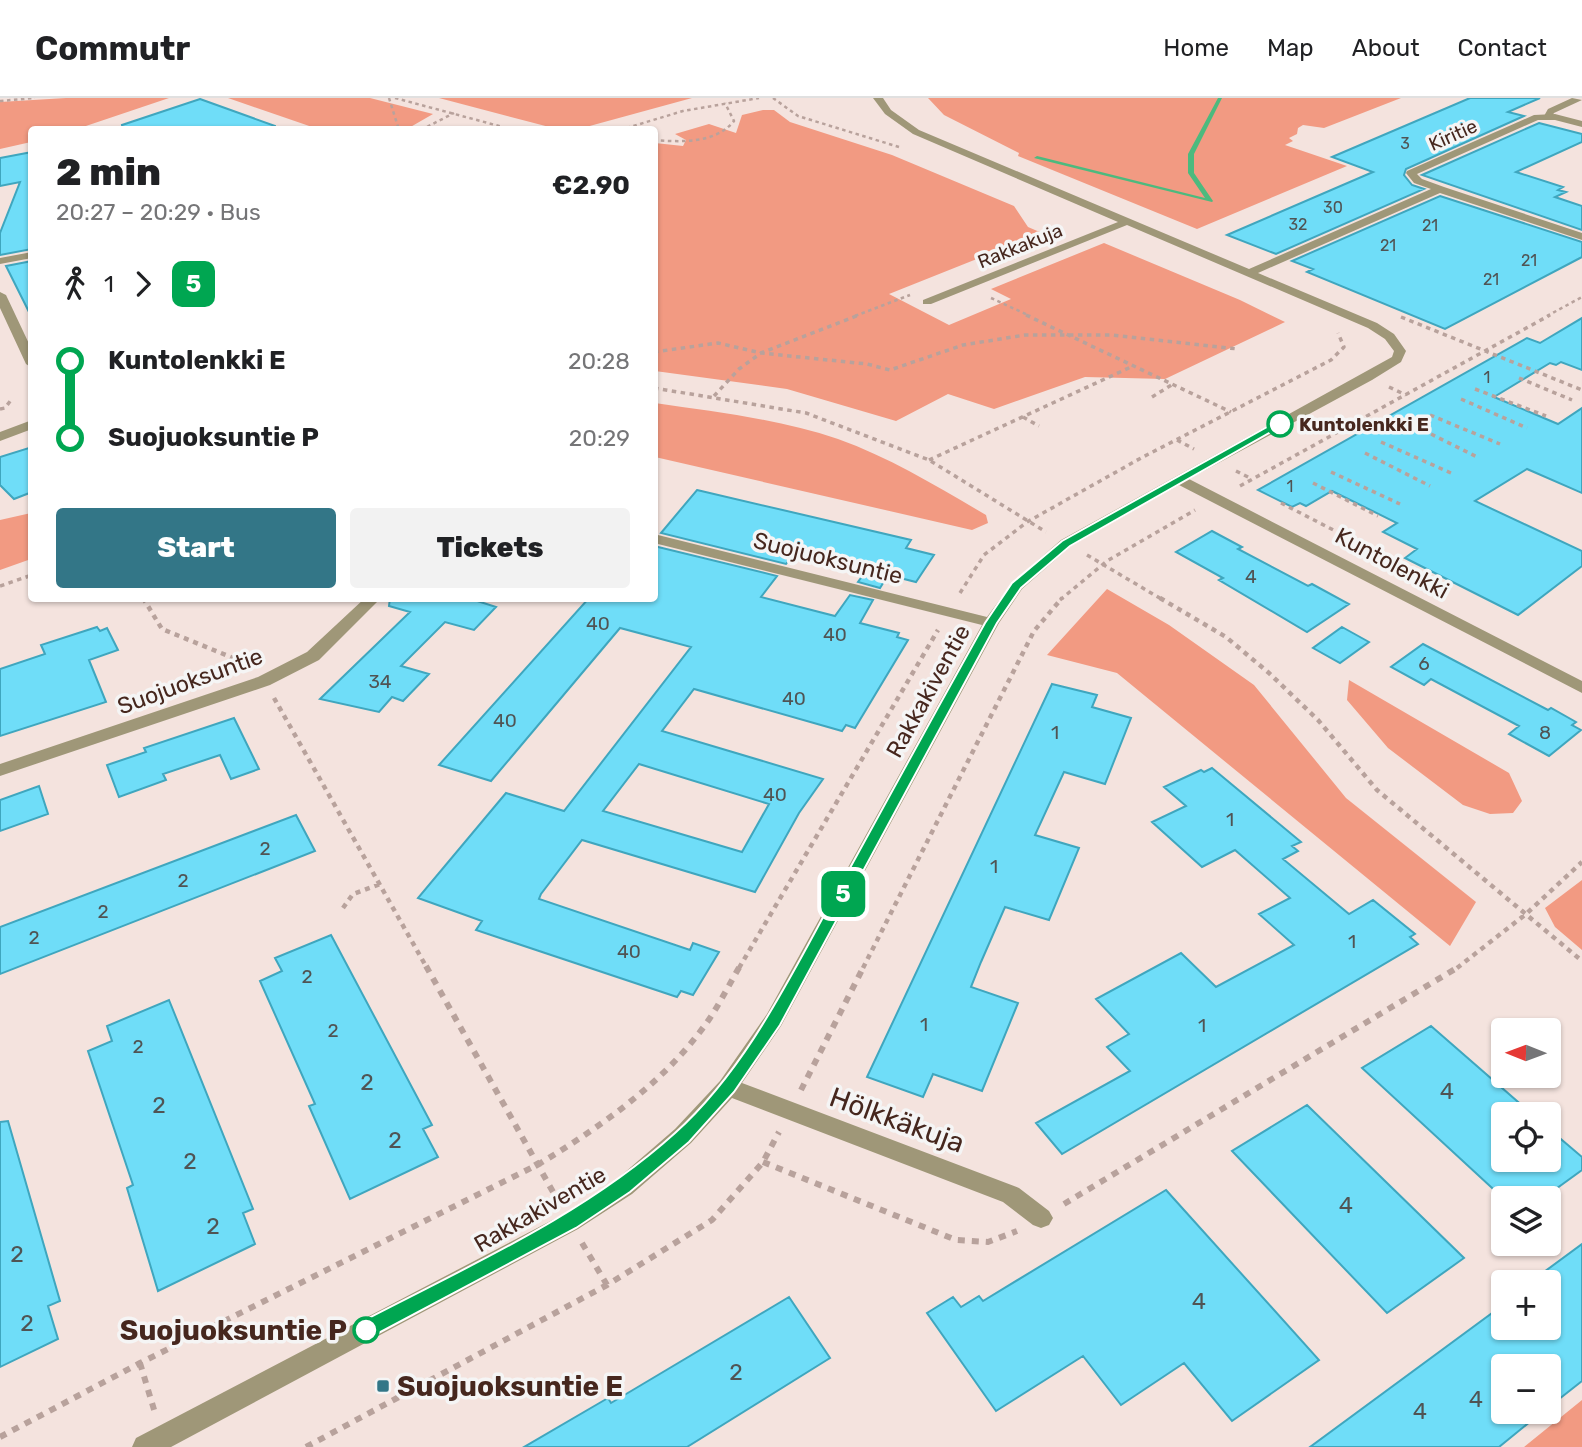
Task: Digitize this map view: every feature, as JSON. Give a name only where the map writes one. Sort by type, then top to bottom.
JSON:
[{"type":"street","name":"Rakkakiventie","points":[[145,1447],[570,1222],[624,1187],[673,1145],[728,1087],[774,1020],[991,623],[1017,586],[1066,544],[1367,377],[1397,359],[1401,351],[1389,334],[916,132],[888,112],[878,98]]},
{"type":"street","points":[[1548,116],[1582,124]]},
{"type":"street","name":"Kiritie","points":[[1440,188],[1418,181],[1411,173],[1534,118],[1548,116]]},
{"type":"street","points":[[1250,273],[1440,188],[1582,237]]},
{"type":"street","name":"Rakkakuja","points":[[927,302],[1126,222]]},
{"type":"street","points":[[0,261],[28,256]]},
{"type":"street","points":[[0,295],[28,355]]},
{"type":"street","points":[[0,437],[28,426]]},
{"type":"street","name":"Kuntolenkki","points":[[1180,480],[1582,688]]},
{"type":"street","name":"Suojuoksuntie","points":[[658,539],[991,623]]},
{"type":"street","name":"Suojuoksuntie","points":[[0,770],[264,681],[313,656],[370,602]]},
{"type":"street","name":"Hölkkäkuja","points":[[728,1087],[1011,1195],[1041,1218]]},
{"type":"lane","points":[[1548,116],[1551,111],[1579,98]]},
{"type":"path","points":[[0,101],[34,98]]},
{"type":"path","points":[[389,98],[398,126]]},
{"type":"path","points":[[395,98],[500,126]]},
{"type":"path","points":[[631,126],[660,116],[759,98]]},
{"type":"path","points":[[773,98],[799,116],[905,148]]},
{"type":"path","points":[[658,140],[684,143],[726,131],[734,121],[725,103]]},
{"type":"path","points":[[429,126],[454,113]]},
{"type":"path","points":[[966,286],[1231,412]]},
{"type":"path","points":[[714,396],[739,369],[761,353],[916,293]]},
{"type":"path","points":[[306,1447],[607,1285],[712,1220],[763,1162],[1034,631],[1053,604],[1075,583],[1102,563],[1582,297]]},
{"type":"path","points":[[0,1437],[140,1363],[539,1164],[634,1100],[673,1063],[709,1018],[984,555],[1027,522],[1141,457],[1340,354],[1344,346],[1333,327]]},
{"type":"path","points":[[658,351],[718,343],[761,353],[867,364],[890,370],[963,345],[1025,335],[1111,335],[1238,349]]},
{"type":"path","points":[[929,460],[1134,366]]},
{"type":"path","points":[[1519,378],[1572,400]]},
{"type":"path","points":[[1152,397],[1173,384]]},
{"type":"path","points":[[658,389],[806,412],[929,460],[1027,522],[1226,637],[1318,720],[1377,790],[1582,961]]},
{"type":"path","points":[[1475,389],[1546,416]]},
{"type":"path","points":[[1461,398],[1527,428]]},
{"type":"path","points":[[0,409],[5,408],[11,400]]},
{"type":"path","points":[[1430,415],[1500,444]]},
{"type":"path","points":[[1022,417],[1040,426]]},
{"type":"path","points":[[1415,426],[1478,457]]},
{"type":"path","points":[[1381,442],[1451,473]]},
{"type":"path","points":[[1365,453],[1430,486]]},
{"type":"path","points":[[1331,472],[1400,504]]},
{"type":"path","points":[[1313,483],[1378,516]]},
{"type":"path","points":[[1281,503],[1345,536]]},
{"type":"path","points":[[0,586],[28,576]]},
{"type":"path","points":[[146,602],[162,629],[240,659],[256,668],[607,1285]]},
{"type":"path","points":[[763,1162],[956,1240],[971,1243],[1000,1241],[1466,962],[1526,914],[1582,862]]},
{"type":"path","points":[[343,908],[353,894],[380,884]]},
{"type":"path","points":[[140,1363],[162,1437]]},
{"type":"shaded area","points":[[66,98],[169,98],[86,126],[28,126],[28,143],[0,149],[0,102]]},
{"type":"shaded area","points":[[228,98],[370,98],[433,114],[412,126],[309,126]]},
{"type":"shaded area","points":[[439,98],[692,98],[590,126],[546,126]]},
{"type":"shaded area","points":[[928,98],[1401,98],[1324,128],[1303,125],[1298,128],[1297,134],[1289,138],[1293,141],[1285,145],[1347,166],[1197,229],[1018,156],[1019,153],[944,115]]},
{"type":"shaded area","points":[[774,110],[790,122],[892,155],[1014,206],[1028,227],[1042,233],[889,294],[949,325],[1011,299],[991,289],[1104,243],[1240,300],[1285,322],[1165,379],[1085,377],[994,409],[948,394],[896,421],[787,389],[658,371],[658,143],[683,146],[686,140],[675,134],[709,124],[736,133],[742,115]]},
{"type":"shaded area","points":[[658,403],[770,421],[838,439],[895,464],[986,515],[988,523],[972,530],[658,458]]},
{"type":"shaded area","points":[[28,514],[28,560],[0,570],[0,520]]},
{"type":"shaded area","points":[[1107,589],[1169,625],[1254,685],[1346,798],[1476,902],[1450,946],[1117,673],[1047,655]]},
{"type":"shaded area","points":[[1349,680],[1509,773],[1522,801],[1513,813],[1490,814],[1463,805],[1388,748],[1347,700]]},
{"type":"shaded area","points":[[1582,880],[1582,950],[1555,927],[1545,908]]},
{"type":"shaded area","points":[[1582,1400],[1582,1447],[1524,1447],[1552,1424],[1561,1424],[1561,1417]]},
{"type":"building","points":[[1470,98],[1540,98],[1508,112],[1524,116],[1406,169],[1404,175],[1412,185],[1424,189],[1276,254],[1227,235],[1373,172],[1332,157]]},
{"type":"building","points":[[200,99],[275,126],[122,126]]},
{"type":"building","points":[[1539,123],[1582,134],[1582,142],[1516,172],[1563,187],[1558,190],[1566,192],[1555,197],[1582,206],[1582,230],[1422,175]]},
{"type":"building","points":[[28,153],[28,250],[0,255],[0,233],[20,182],[0,186],[0,158]]},
{"type":"building","points":[[1440,196],[1582,242],[1582,257],[1445,329],[1307,272],[1313,269],[1292,261]]},
{"type":"building","points":[[28,262],[28,310],[6,266]]},
{"type":"building","points":[[1582,318],[1582,370],[1561,362],[1556,365],[1550,363],[1494,397],[1558,424],[1582,408],[1582,493],[1527,469],[1475,501],[1582,551],[1582,566],[1518,615],[1405,558],[1417,549],[1383,532],[1397,523],[1332,491],[1306,506],[1300,503],[1292,507],[1258,490],[1527,338],[1540,343]]},
{"type":"building","points":[[28,448],[28,494],[14,499],[0,485],[0,457]]},
{"type":"building","points":[[697,490],[911,540],[906,548],[934,555],[916,582],[888,575],[880,588],[858,582],[866,571],[794,554],[786,564],[661,533]]},
{"type":"building","points":[[1212,531],[1242,547],[1238,549],[1349,604],[1307,632],[1219,580],[1223,578],[1176,552]]},
{"type":"building","points":[[658,547],[777,576],[761,597],[835,616],[850,595],[873,600],[860,623],[899,633],[897,637],[908,640],[855,728],[846,725],[842,731],[694,689],[662,731],[823,779],[799,813],[755,892],[582,840],[541,894],[539,899],[690,950],[693,943],[719,952],[693,995],[681,991],[677,997],[476,930],[482,921],[418,898],[506,793],[564,811],[691,647],[620,628],[491,781],[439,765],[585,602],[658,602]],"holes":[[[639,764],[769,804],[742,852],[603,811]]]},
{"type":"building","points":[[390,602],[480,602],[496,607],[474,630],[445,622],[401,666],[429,674],[403,701],[392,697],[379,712],[320,699],[410,612],[389,606]]},
{"type":"building","points":[[97,627],[100,631],[107,628],[118,650],[89,660],[106,702],[0,736],[0,669],[45,654],[41,645]]},
{"type":"building","points":[[1342,627],[1369,642],[1340,663],[1313,648]]},
{"type":"building","points":[[1423,644],[1548,710],[1551,708],[1576,722],[1572,725],[1581,730],[1549,756],[1509,734],[1519,726],[1431,679],[1424,685],[1391,667]]},
{"type":"building","points":[[1052,684],[1097,695],[1092,707],[1131,718],[1105,784],[1064,772],[1035,835],[1079,848],[1049,920],[1005,907],[971,987],[1018,1003],[982,1091],[933,1074],[923,1097],[867,1077]]},
{"type":"building","points":[[234,718],[259,769],[231,779],[220,755],[163,774],[166,780],[119,797],[107,765],[146,752],[144,748]]},
{"type":"building","points":[[1212,768],[1301,842],[1292,846],[1298,851],[1283,859],[1349,914],[1373,900],[1415,934],[1410,937],[1418,944],[1062,1154],[1036,1123],[1130,1071],[1107,1047],[1129,1034],[1096,999],[1181,953],[1216,987],[1294,945],[1259,914],[1290,898],[1235,850],[1202,867],[1152,822],[1186,806],[1164,787],[1201,770],[1204,772]]},
{"type":"building","points":[[39,786],[48,814],[0,831],[0,800]]},
{"type":"building","points":[[296,815],[315,851],[0,974],[0,927]]},
{"type":"building","points":[[331,935],[432,1125],[423,1129],[438,1157],[350,1199],[309,1106],[315,1104],[260,981],[282,971],[275,958]]},
{"type":"building","points":[[169,1000],[253,1209],[243,1213],[255,1244],[158,1291],[127,1188],[133,1185],[88,1051],[112,1041],[107,1026]]},
{"type":"building","points":[[1431,1026],[1491,1078],[1491,1088],[1502,1088],[1518,1102],[1491,1102],[1491,1172],[1561,1172],[1561,1139],[1582,1157],[1582,1170],[1560,1186],[1491,1187],[1362,1068]]},
{"type":"building","points":[[1307,1105],[1464,1258],[1387,1313],[1232,1151]]},
{"type":"building","points":[[8,1121],[60,1301],[48,1306],[58,1339],[0,1367],[0,1122]]},
{"type":"building","points":[[1166,1190],[1319,1360],[1232,1421],[1184,1363],[1121,1405],[1083,1356],[996,1411],[927,1313],[953,1297],[961,1307],[979,1296],[983,1301]]},
{"type":"building","points":[[1582,1244],[1582,1381],[1561,1398],[1561,1354],[1491,1354],[1491,1424],[1527,1424],[1499,1447],[1310,1447],[1491,1314],[1491,1340],[1561,1340],[1561,1270],[1547,1270]]},
{"type":"building","points":[[789,1297],[830,1358],[687,1447],[524,1447],[608,1398],[611,1403]]},
{"type":"waterway","points":[[1037,158],[1210,201],[1191,173],[1191,154],[1220,98]]},
{"type":"bus line","name":"5","points":[[366,1330],[570,1222],[624,1187],[683,1136],[728,1087],[774,1020],[991,623],[1017,586],[1066,544],[1280,424]]},
{"type":"place","name":"Kuntolenkki E","points":[[1280,424]]},
{"type":"place","name":"Suojuoksuntie P","points":[[366,1330]]},
{"type":"place","name":"Suojuoksuntie E","points":[[383,1386]]}]
